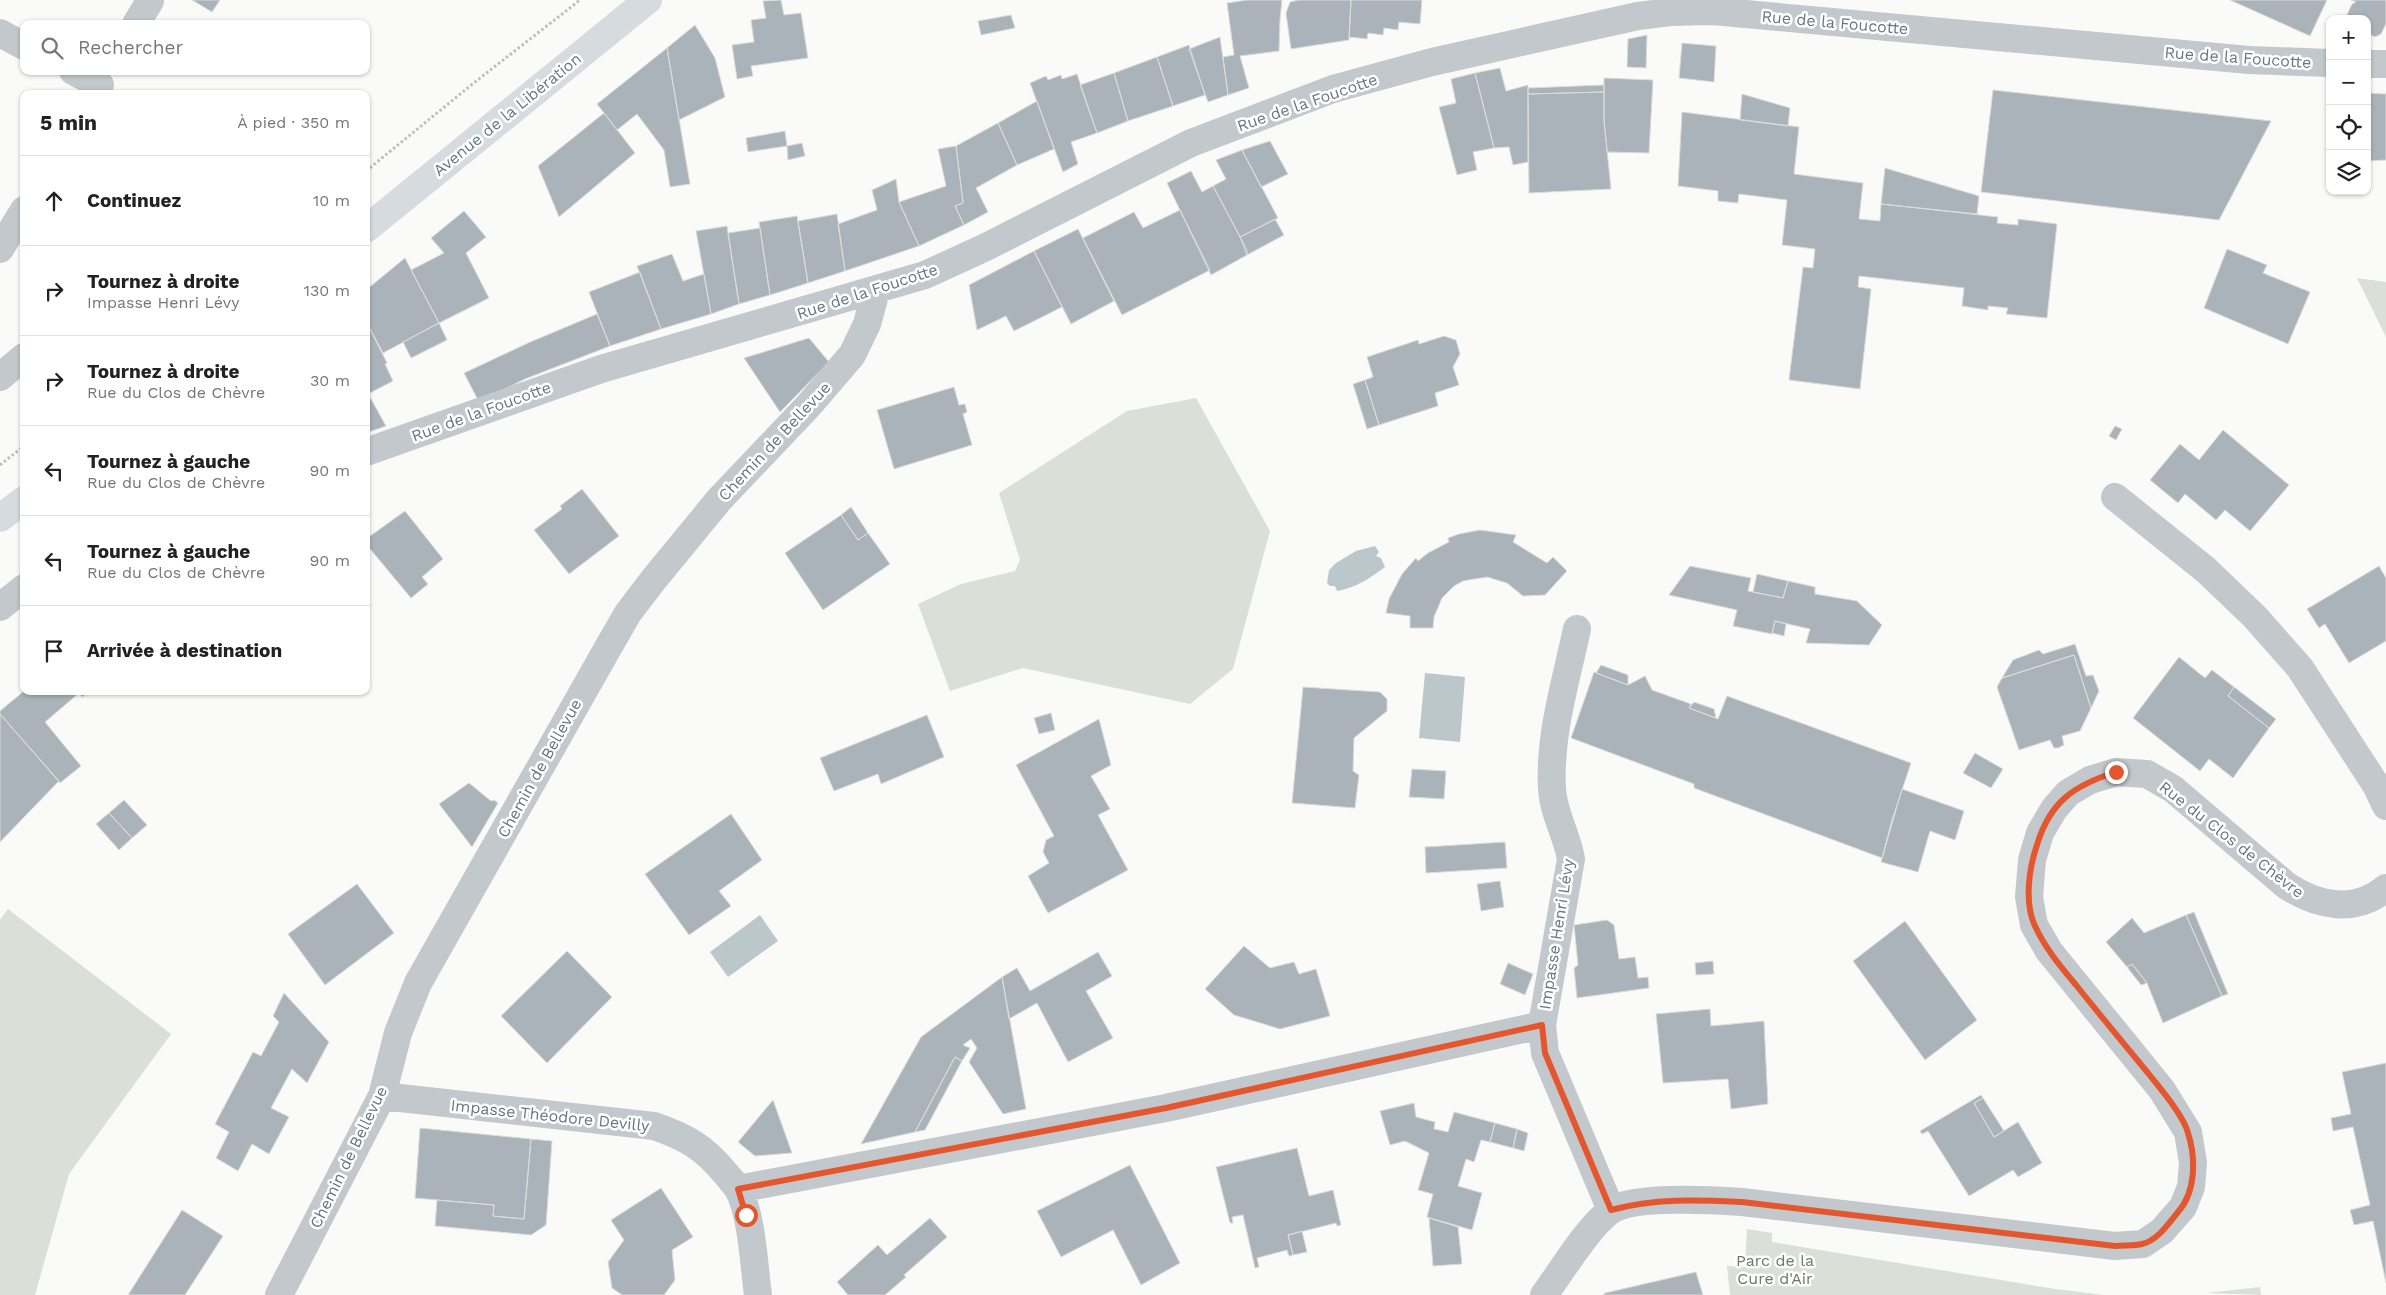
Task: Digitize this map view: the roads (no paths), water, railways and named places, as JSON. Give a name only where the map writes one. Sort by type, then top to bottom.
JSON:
[{"type":"main road","name":"Avenue de la Libération","points":[[370,226],[648,0]]},
{"type":"main road","points":[[0,518],[20,503]]},
{"type":"street","points":[[138,20],[150,1]]},
{"type":"street","name":"Rue de la Foucotte","points":[[370,451],[601,369],[925,276],[1191,143],[1333,89],[1441,60],[1638,16],[1670,12],[1713,11],[2248,60],[2326,63]]},
{"type":"street","points":[[0,33],[20,44]]},
{"type":"street","points":[[2371,64],[2386,64]]},
{"type":"street","points":[[82,75],[101,83]]},
{"type":"street","points":[[0,248],[20,216]]},
{"type":"street","name":"Chemin de Bellevue","points":[[279,1295],[382,1096],[398,1033],[418,982],[628,613],[718,501],[809,406],[852,355],[867,324],[876,291]]},
{"type":"street","points":[[0,377],[20,360]]},
{"type":"street","points":[[2115,497],[2206,570],[2255,617],[2300,668],[2376,785],[2386,806]]},
{"type":"street","points":[[0,607],[20,591]]},
{"type":"street","name":"Impasse Henri Lévy","points":[[738,1189],[1166,1108],[1542,1025],[1571,859],[1568,840],[1559,820],[1552,789],[1555,732],[1577,629]]},
{"type":"street","name":"Rue du Clos de Chèvre","points":[[1544,1295],[1596,1224],[1611,1210],[1637,1203],[1682,1199],[1742,1202],[2106,1245],[2143,1244],[2162,1231],[2183,1207],[2191,1187],[2193,1163],[2188,1132],[2162,1090],[2049,951],[2034,925],[2029,897],[2032,860],[2040,833],[2054,810],[2068,793],[2090,780],[2116,772],[2146,774],[2173,789],[2287,886],[2305,898],[2327,904],[2354,904],[2374,898],[2386,888]]},
{"type":"street","points":[[1542,1025],[1545,1053],[1611,1210]]},
{"type":"street","name":"Impasse Théodore Devilly","points":[[382,1096],[654,1126],[680,1135],[697,1144],[738,1189],[746,1215],[758,1295]]},
{"type":"park label","name":"Parc de la Cure d'Air","points":[[1775,1269]]}]
